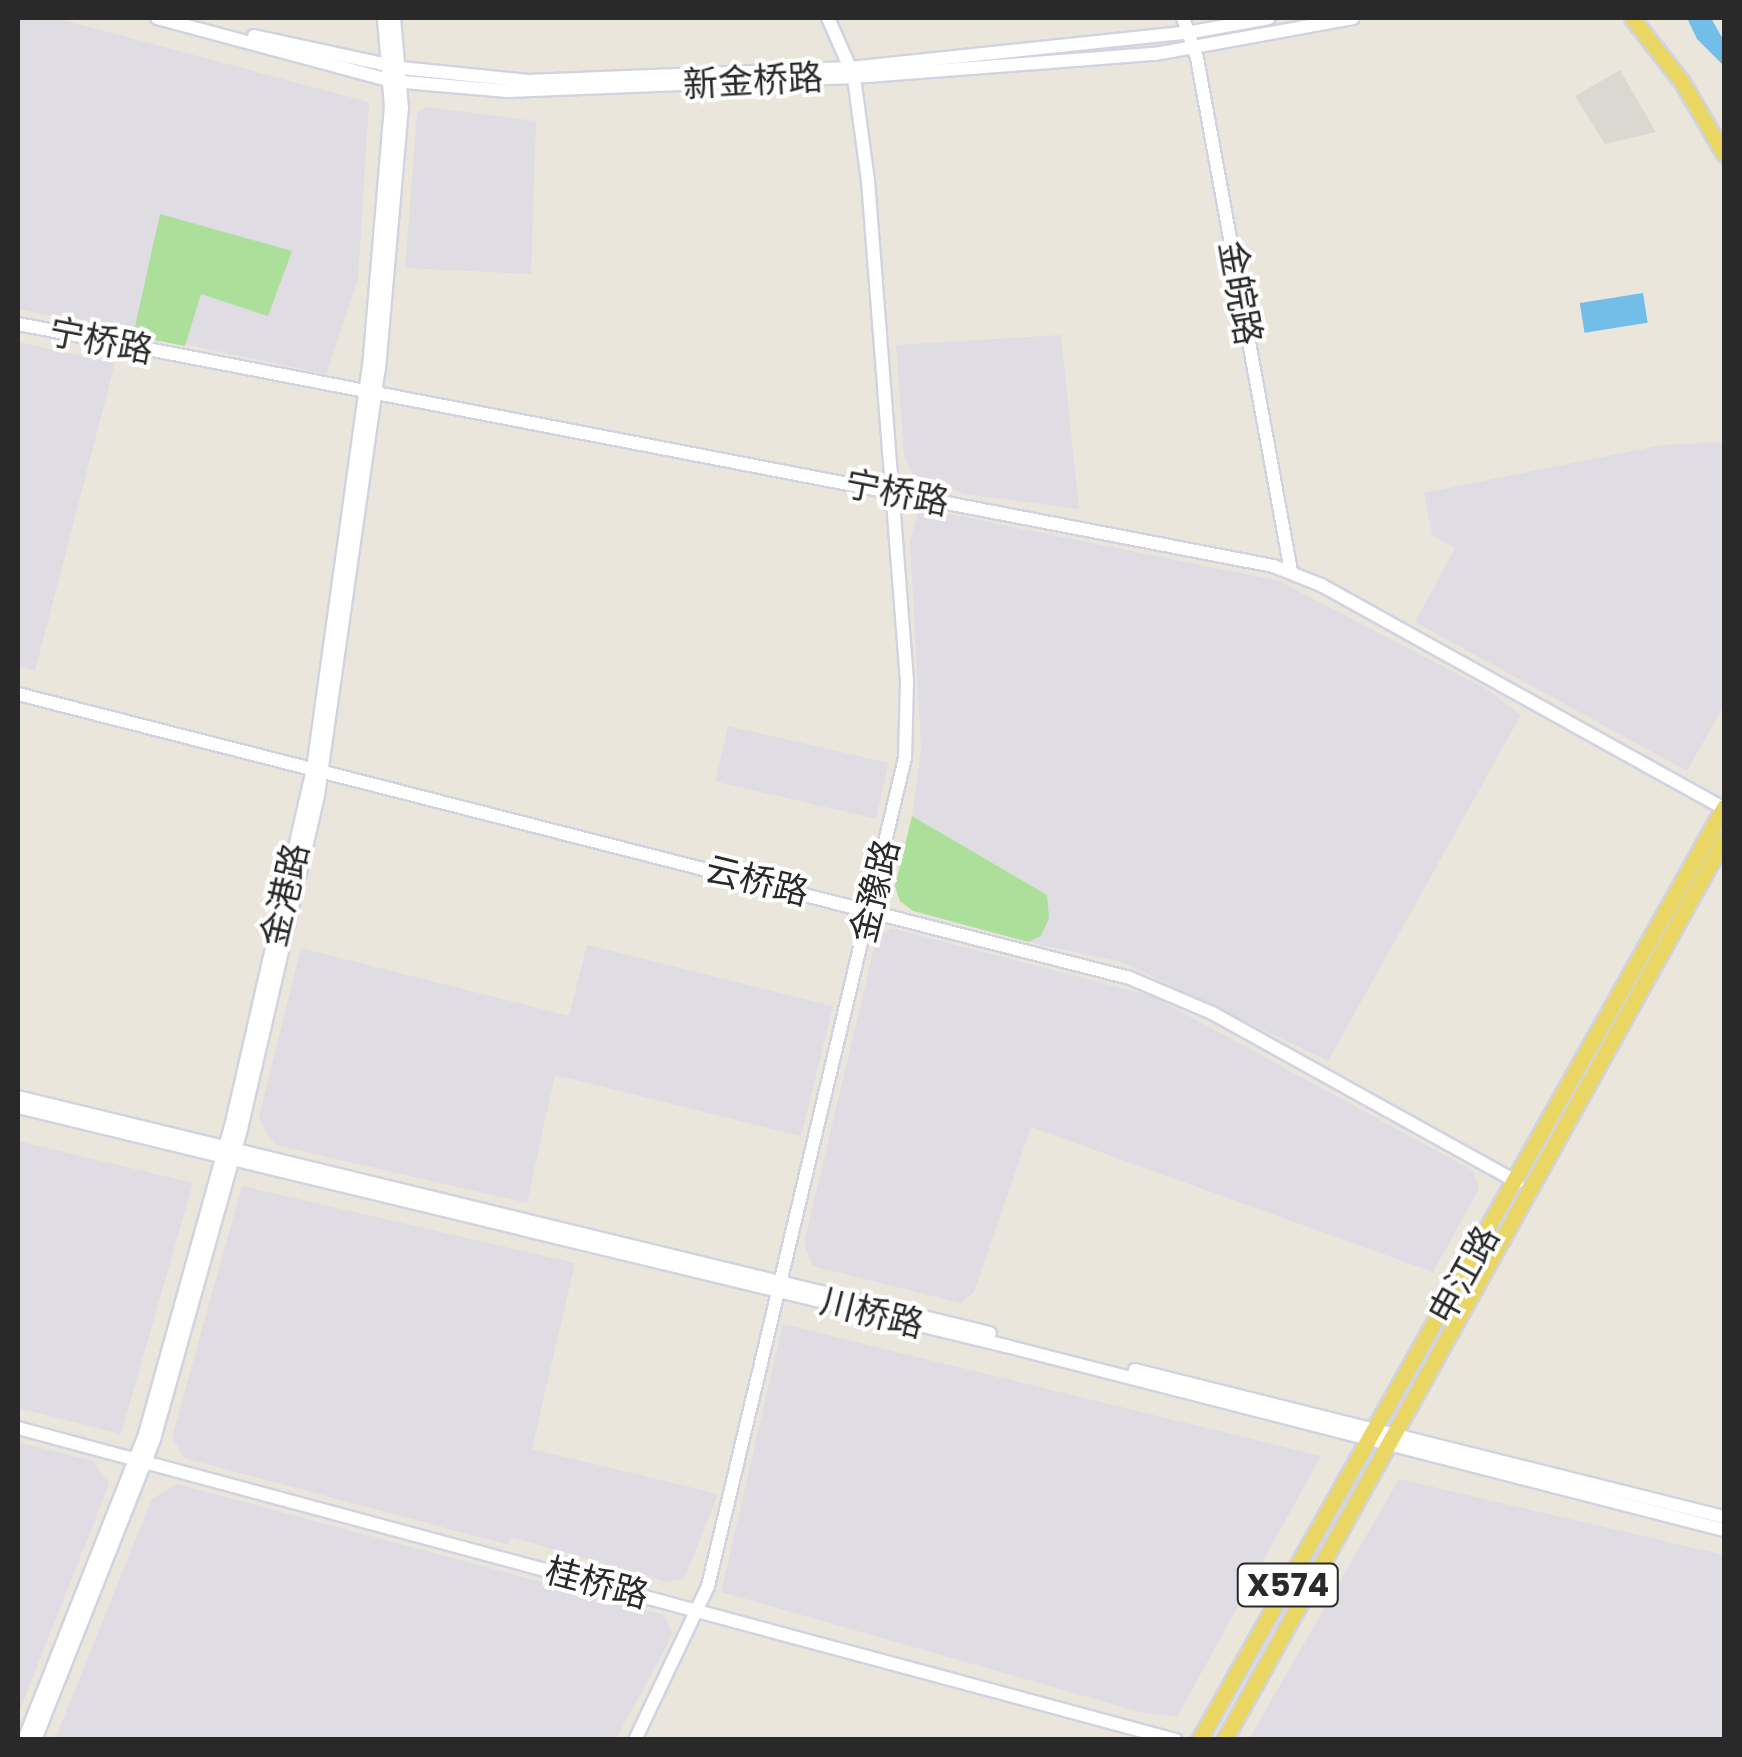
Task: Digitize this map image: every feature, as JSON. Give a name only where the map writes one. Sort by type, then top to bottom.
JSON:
[{"type":"main road","points":[[1632,18],[1682,82],[1724,154]]},
{"type":"main road","points":[[1644,18],[1724,134]]},
{"type":"main road","name":"申江路","points":[[1200,1740],[1724,807]]},
{"type":"main road","name":"申江路","points":[[1224,1740],[1724,838]]},
{"type":"street","name":"新金桥路","points":[[158,18],[397,82],[508,92],[1195,50],[1353,18]]},
{"type":"street","name":"新金桥路","points":[[185,18],[396,67],[528,82],[852,72],[1192,32],[1268,18]]},
{"type":"street","name":"金港路","points":[[384,18],[396,67]]},
{"type":"street","name":"金港路","points":[[35,1740],[142,1460],[229,1154],[318,770],[371,394],[397,82],[394,18]]},
{"type":"street","name":"金豫路","points":[[635,1740],[700,1610],[870,909],[907,732],[852,72],[828,18]]},
{"type":"street","name":"金皖路","points":[[1183,18],[1192,32],[1291,571]]},
{"type":"street","name":"宁桥路","points":[[18,324],[1291,571],[1724,807]]},
{"type":"street","name":"云桥路","points":[[18,694],[870,909],[1171,994],[1516,1182]]},
{"type":"street","name":"川桥路","points":[[18,1097],[229,1154]]},
{"type":"street","name":"川桥路","points":[[18,1107],[779,1285],[1373,1436],[1389,1447],[1724,1530]]},
{"type":"street","name":"桂桥路","points":[[18,1428],[1176,1740]]},
{"type":"street","name":"川桥路","points":[[1389,1447],[1724,1517]]},
{"type":"street","name":"金港路","points":[[24,1740],[142,1460]]},
{"type":"shaded area","points":[[18,18],[56,18],[369,102],[358,279],[326,374],[18,309]]},
{"type":"shaded area","points":[[1620,70],[1656,132],[1605,144],[1575,96]]},
{"type":"shaded area","points":[[426,107],[536,121],[531,274],[405,268],[417,113]]},
{"type":"shaded area","points":[[1061,335],[1079,509],[964,494],[913,475],[904,455],[896,345]]},
{"type":"shaded area","points":[[18,342],[115,363],[35,671],[18,666]]},
{"type":"shaded area","points":[[1724,442],[1724,705],[1687,771],[1415,622],[1455,548],[1432,535],[1424,493],[1662,445]]},
{"type":"shaded area","points":[[919,508],[1279,581],[1488,690],[1521,715],[1328,1061],[1122,962],[1028,942],[1041,936],[1047,895],[912,816],[921,748],[910,540]]},
{"type":"shaded area","points":[[728,726],[889,763],[876,819],[715,782]]},
{"type":"shaded area","points":[[891,928],[1152,996],[1472,1170],[1479,1189],[1433,1272],[1031,1127],[974,1292],[960,1303],[813,1266],[804,1243],[876,940]]},
{"type":"shaded area","points":[[587,945],[833,1006],[801,1136],[555,1075],[527,1203],[276,1145],[264,1130],[259,1116],[301,948],[569,1016]]},
{"type":"shaded area","points":[[18,1141],[193,1183],[121,1434],[18,1408]]},
{"type":"shaded area","points":[[242,1186],[575,1263],[532,1449],[718,1494],[684,1579],[667,1582],[511,1537],[509,1545],[184,1458],[172,1437]]},
{"type":"shaded area","points":[[783,1324],[1321,1456],[1177,1717],[1140,1712],[721,1592]]},
{"type":"shaded area","points":[[18,1442],[93,1461],[109,1484],[18,1715]]},
{"type":"shaded area","points":[[1399,1479],[1724,1555],[1724,1739],[1249,1739]]},
{"type":"shaded area","points":[[177,1484],[664,1615],[673,1634],[616,1739],[55,1739],[152,1499]]},
{"type":"green space","points":[[160,214],[292,251],[268,316],[201,294],[185,346],[133,336]]},
{"type":"green space","points":[[912,816],[1047,895],[1049,918],[1041,936],[1028,942],[913,911],[900,901],[895,886]]},
{"type":"water","points":[[1687,18],[1711,18],[1724,41],[1724,66],[1697,39]]},
{"type":"water","points":[[1643,293],[1648,323],[1584,333],[1580,303]]}]
